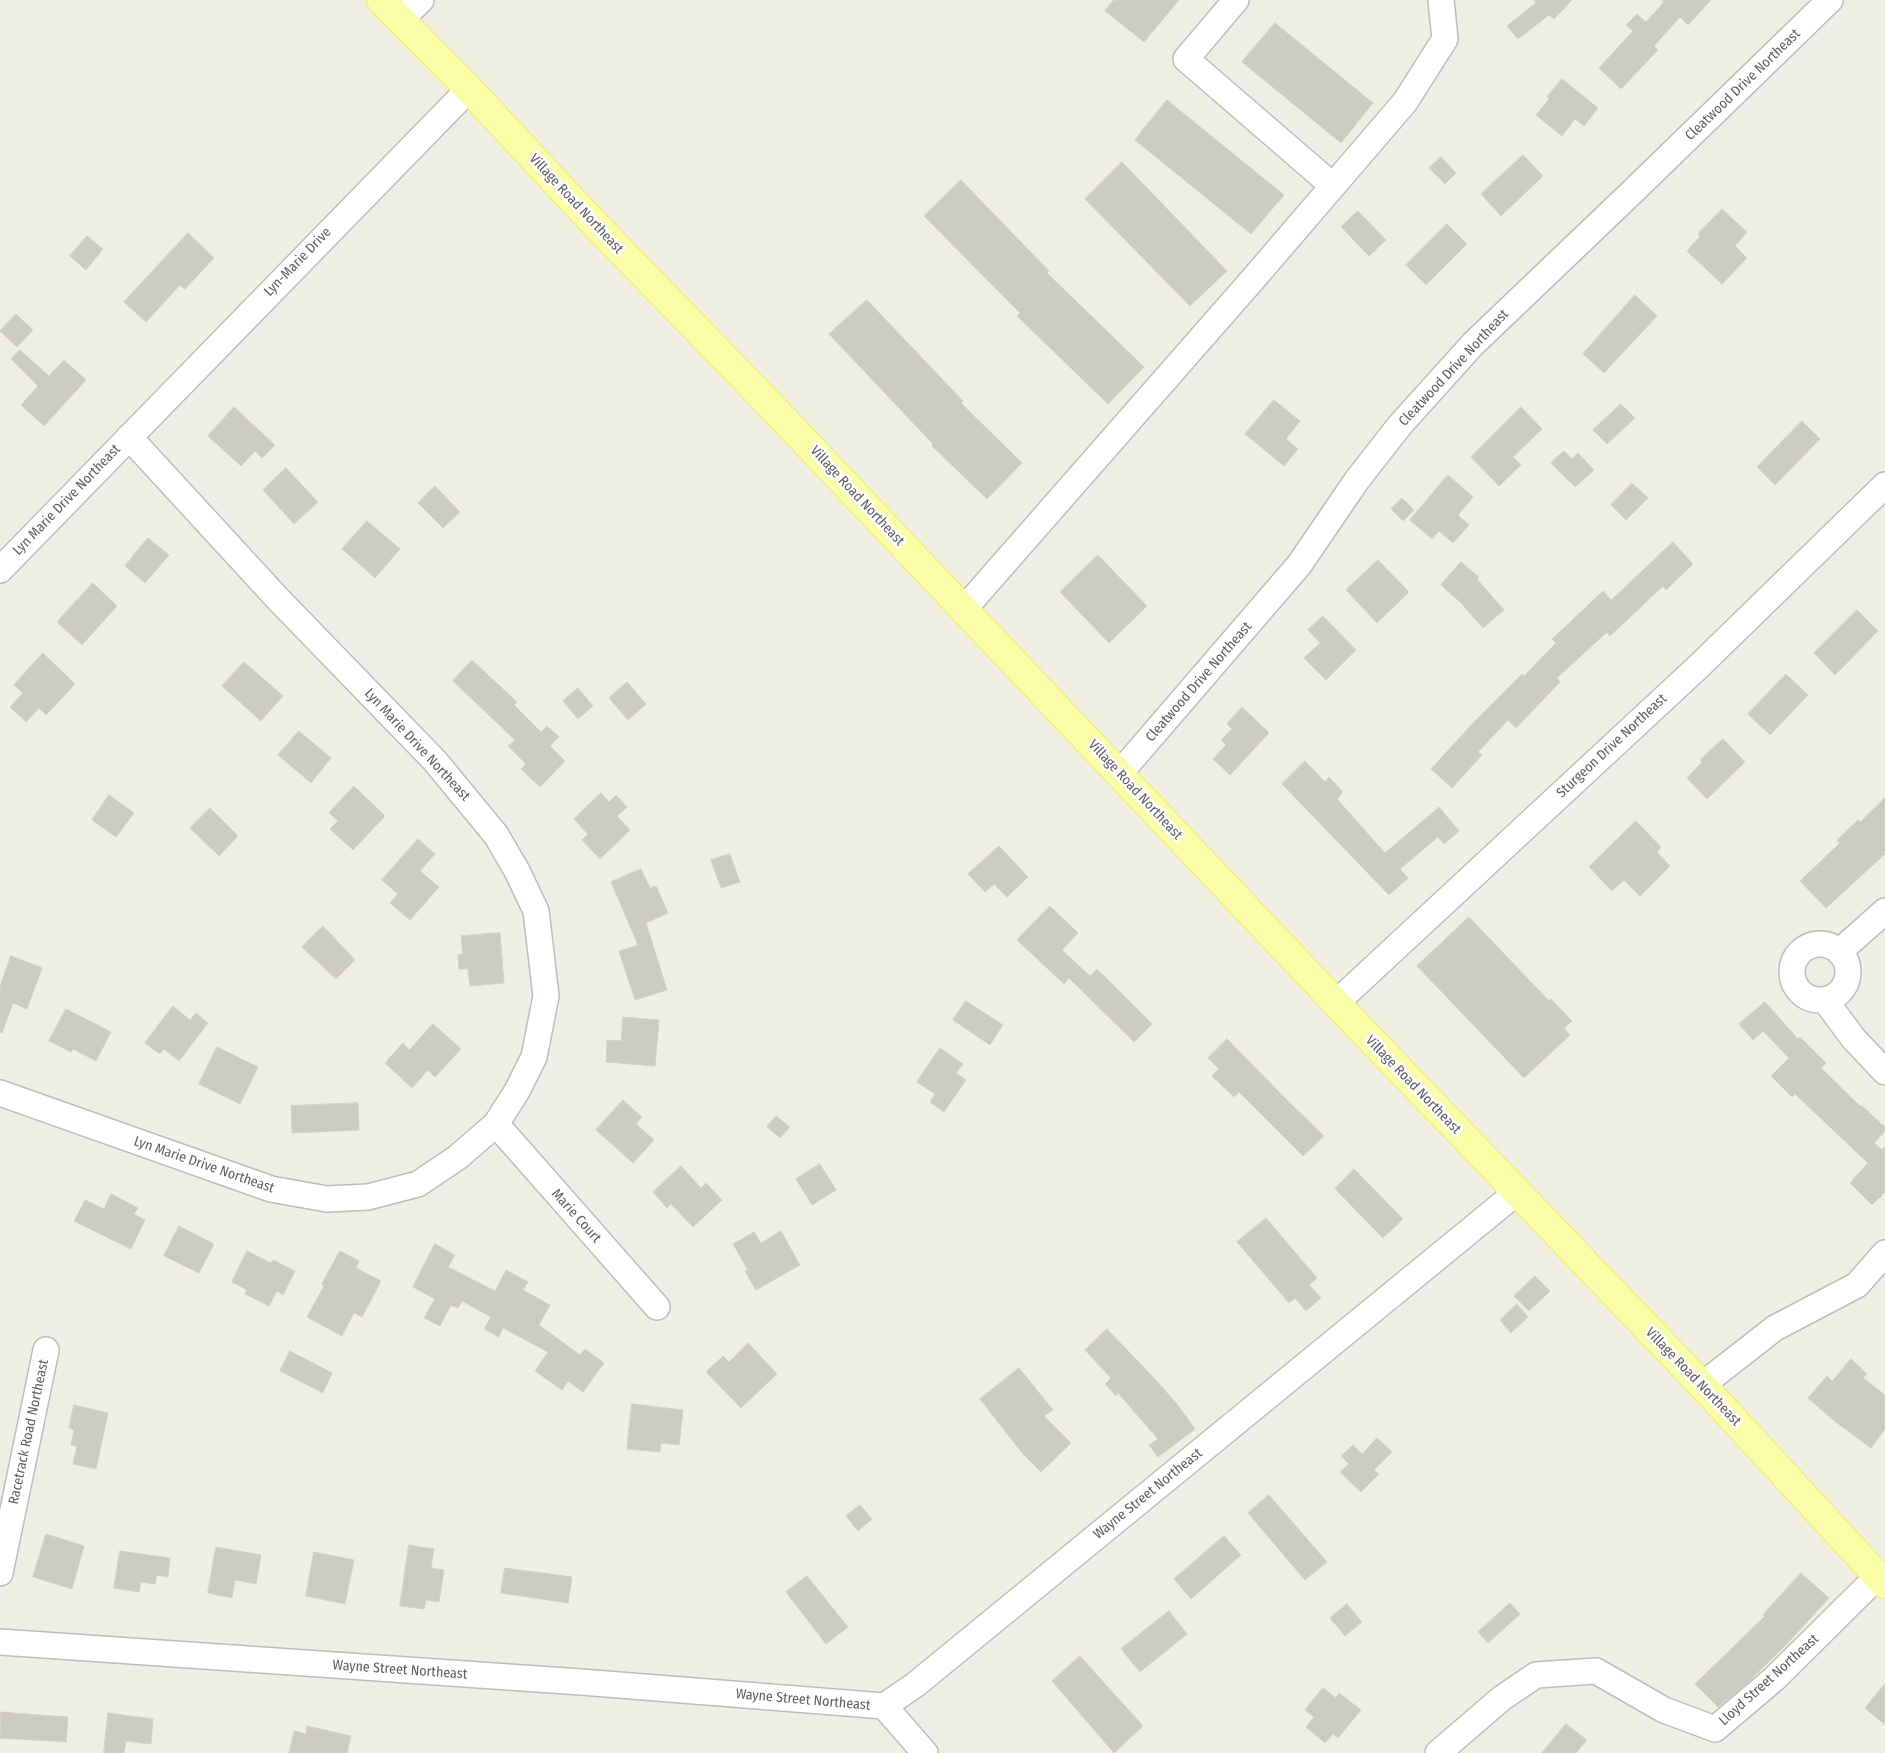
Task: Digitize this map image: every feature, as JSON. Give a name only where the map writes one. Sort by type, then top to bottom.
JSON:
[{"type":"main road","name":"Village Road Northeast","points":[[381,0],[469,89],[589,218],[964,609],[1336,1004],[1702,1385],[1881,1581]]},
{"type":"street","points":[[400,20],[421,0]]},
{"type":"street","points":[[1236,0],[1186,59],[1333,186]]},
{"type":"street","points":[[964,609],[1405,102],[1445,39],[1441,0]]},
{"type":"street","name":"Cleatwood Drive Northeast","points":[[1119,774],[1299,565],[1356,480],[1400,426],[1472,344],[1628,198],[1830,0]]},
{"type":"street","name":"Lyn-Marie Drive","points":[[129,437],[469,89]]},
{"type":"street","name":"Lyn Marie Drive Northeast","points":[[0,570],[129,437],[278,599],[435,761],[496,835],[517,871],[536,911],[546,996],[534,1057],[517,1091],[496,1124],[458,1157],[418,1184],[368,1197],[327,1199],[270,1189],[0,1093]]},
{"type":"street","name":"Sturgeon Drive Northeast","points":[[1336,1004],[1698,667],[1885,485]]},
{"type":"street","points":[[1839,952],[1885,911]]},
{"type":"street","points":[[1822,944],[1831,946],[1839,952],[1847,964],[1848,974],[1846,984],[1840,992],[1832,998],[1815,1000],[1803,995],[1796,988],[1792,976],[1792,966],[1802,951],[1812,945],[1822,944]]},
{"type":"street","points":[[1825,1000],[1853,1038],[1885,1072]]},
{"type":"street","name":"Marie Court","points":[[496,1124],[657,1307]]},
{"type":"street","name":"Wayne Street Northeast","points":[[0,1642],[884,1706],[915,1685],[1516,1193]]},
{"type":"street","points":[[1702,1385],[1775,1328],[1857,1285],[1885,1253]]},
{"type":"street","name":"Racetrack Road Northeast","points":[[0,1573],[46,1350]]},
{"type":"street","name":"Lloyd Street Northeast","points":[[1438,1753],[1502,1698],[1536,1676],[1596,1672],[1664,1710],[1715,1729],[1774,1679],[1881,1581]]},
{"type":"street","points":[[884,1706],[925,1753]]},
{"type":"building","points":[[1114,0],[1179,0],[1144,42],[1105,11]]},
{"type":"building","points":[[1534,0],[1572,0],[1554,19],[1549,15],[1518,39],[1507,26],[1536,3]]},
{"type":"building","points":[[1662,0],[1711,0],[1688,25],[1680,17],[1654,46],[1658,50],[1621,89],[1599,68],[1633,31],[1626,25],[1637,14],[1646,22],[1664,2]]},
{"type":"building","points":[[1275,23],[1373,103],[1341,143],[1242,62]]},
{"type":"building","points":[[1562,79],[1598,108],[1584,126],[1575,119],[1562,136],[1536,115],[1549,99],[1547,97]]},
{"type":"building","points":[[1167,100],[1284,195],[1251,234],[1135,140]]},
{"type":"building","points":[[1523,155],[1543,176],[1501,216],[1481,194]]},
{"type":"building","points":[[1441,157],[1456,173],[1445,184],[1429,168]]},
{"type":"building","points":[[1122,162],[1227,271],[1190,306],[1085,199]]},
{"type":"building","points":[[961,180],[1049,271],[1047,273],[1144,367],[1108,404],[1017,316],[1020,313],[924,216]]},
{"type":"building","points":[[1722,209],[1747,232],[1735,246],[1747,258],[1722,284],[1687,251],[1700,236],[1698,234]]},
{"type":"building","points":[[1358,211],[1386,240],[1369,256],[1341,227]]},
{"type":"building","points":[[1447,224],[1467,244],[1426,285],[1406,265]]},
{"type":"building","points":[[188,233],[214,258],[185,289],[180,285],[146,322],[124,302]]},
{"type":"building","points":[[87,236],[103,249],[86,270],[70,256]]},
{"type":"building","points":[[1635,295],[1657,316],[1604,373],[1583,354]]},
{"type":"building","points":[[867,300],[963,401],[961,403],[1022,463],[987,499],[932,446],[933,444],[829,334]]},
{"type":"building","points":[[16,314],[33,330],[17,347],[0,331]]},
{"type":"building","points":[[20,350],[49,376],[64,360],[86,380],[44,426],[21,405],[38,386],[11,359]]},
{"type":"building","points":[[1274,400],[1300,421],[1286,439],[1298,449],[1284,466],[1245,434]]},
{"type":"building","points":[[1621,404],[1635,418],[1607,444],[1593,430]]},
{"type":"building","points":[[234,407],[275,445],[262,458],[255,451],[241,466],[208,436]]},
{"type":"building","points":[[1521,407],[1542,429],[1513,457],[1521,465],[1499,486],[1471,457]]},
{"type":"building","points":[[1802,421],[1820,439],[1775,485],[1757,467]]},
{"type":"building","points":[[1564,451],[1572,459],[1578,453],[1594,470],[1575,487],[1551,463]]},
{"type":"building","points":[[286,468],[318,502],[294,524],[263,490]]},
{"type":"building","points":[[1448,475],[1473,497],[1458,515],[1469,525],[1453,543],[1439,531],[1432,539],[1410,520]]},
{"type":"building","points":[[1632,483],[1648,498],[1626,520],[1611,505]]},
{"type":"building","points":[[435,486],[460,512],[443,528],[418,503]]},
{"type":"building","points":[[1402,498],[1414,510],[1403,521],[1391,509]]},
{"type":"building","points":[[367,521],[400,549],[375,578],[342,549]]},
{"type":"building","points":[[148,538],[169,555],[145,583],[125,566]]},
{"type":"building","points":[[1673,542],[1693,564],[1666,590],[1663,586],[1610,636],[1607,632],[1557,678],[1560,682],[1516,728],[1508,720],[1478,752],[1482,755],[1452,788],[1431,769],[1474,722],[1522,674],[1524,676],[1556,643],[1552,639],[1603,591],[1611,600]]},
{"type":"building","points":[[1098,555],[1147,606],[1109,643],[1060,592]]},
{"type":"building","points":[[1378,560],[1409,592],[1377,623],[1346,590]]},
{"type":"building","points":[[1461,562],[1479,577],[1477,579],[1504,610],[1483,628],[1461,603],[1441,585]]},
{"type":"building","points":[[93,583],[117,606],[82,645],[57,622]]},
{"type":"building","points":[[1857,610],[1878,631],[1835,675],[1814,653]]},
{"type":"building","points":[[1323,616],[1356,650],[1326,680],[1304,658],[1320,643],[1308,630]]},
{"type":"building","points":[[43,653],[75,684],[46,715],[39,708],[26,722],[10,707],[23,693],[14,685]]},
{"type":"building","points":[[472,660],[517,702],[514,705],[541,732],[547,726],[559,737],[550,746],[565,761],[540,787],[521,769],[526,764],[508,746],[515,740],[453,681]]},
{"type":"building","points":[[244,662],[283,696],[261,721],[222,686]]},
{"type":"building","points":[[1786,674],[1808,695],[1770,735],[1748,714]]},
{"type":"building","points":[[627,682],[646,704],[628,720],[609,698]]},
{"type":"building","points":[[578,688],[593,706],[578,719],[563,701]]},
{"type":"building","points":[[1242,707],[1269,733],[1230,775],[1213,759],[1226,745],[1221,740],[1232,729],[1227,724]]},
{"type":"building","points":[[299,731],[331,758],[311,783],[278,755]]},
{"type":"building","points":[[1723,739],[1745,762],[1707,799],[1687,778],[1702,762],[1700,760]]},
{"type":"building","points":[[1305,761],[1325,782],[1329,777],[1343,792],[1337,799],[1385,853],[1439,807],[1459,831],[1444,844],[1438,837],[1400,869],[1408,878],[1389,895],[1282,784]]},
{"type":"building","points":[[354,786],[385,816],[353,850],[330,829],[338,821],[329,813]]},
{"type":"building","points":[[601,793],[609,802],[616,795],[627,807],[617,816],[630,830],[600,859],[582,840],[588,834],[574,819]]},
{"type":"building","points":[[109,795],[134,813],[116,837],[92,820]]},
{"type":"building","points":[[1885,798],[1885,854],[1826,908],[1800,881],[1840,843],[1837,840],[1858,820],[1860,822]]},
{"type":"building","points":[[210,808],[238,836],[219,856],[190,828]]},
{"type":"building","points":[[1636,821],[1661,847],[1657,852],[1670,866],[1640,896],[1624,880],[1612,891],[1589,867]]},
{"type":"building","points":[[418,839],[435,854],[420,871],[439,887],[410,920],[390,903],[398,894],[382,880]]},
{"type":"building","points":[[999,846],[1028,877],[1007,897],[994,884],[985,892],[968,874]]},
{"type":"building","points":[[730,854],[740,882],[721,888],[711,860]]},
{"type":"building","points":[[641,869],[650,888],[656,886],[668,913],[646,923],[667,990],[635,1000],[619,951],[638,945],[611,882]]},
{"type":"building","points":[[1050,906],[1078,933],[1062,950],[1090,976],[1097,969],[1152,1024],[1134,1042],[1069,978],[1064,984],[1017,940]]},
{"type":"building","points":[[1469,917],[1549,1001],[1551,999],[1572,1021],[1564,1028],[1570,1035],[1524,1078],[1417,966]]},
{"type":"building","points":[[323,926],[355,960],[336,979],[302,947]]},
{"type":"building","points":[[500,933],[504,983],[470,986],[468,969],[459,969],[458,955],[463,954],[461,936]]},
{"type":"building","points":[[11,956],[42,968],[27,1009],[13,1003],[2,1033],[0,1032],[0,987]]},
{"type":"building","points":[[966,1001],[1003,1025],[990,1045],[953,1020]]},
{"type":"building","points":[[1765,1002],[1798,1039],[1800,1037],[1826,1063],[1821,1068],[1860,1106],[1885,1127],[1885,1131],[1874,1143],[1882,1150],[1885,1146],[1885,1192],[1872,1205],[1850,1183],[1868,1163],[1795,1094],[1792,1097],[1771,1076],[1789,1058],[1763,1031],[1753,1040],[1739,1024]]},
{"type":"building","points":[[173,1006],[190,1020],[196,1013],[208,1023],[179,1061],[164,1049],[160,1054],[145,1043]]},
{"type":"building","points":[[66,1009],[111,1032],[96,1061],[73,1049],[71,1052],[49,1041]]},
{"type":"building","points":[[623,1017],[659,1020],[655,1066],[606,1062],[607,1040],[621,1041]]},
{"type":"building","points":[[433,1024],[461,1049],[435,1077],[428,1070],[412,1088],[385,1063],[403,1043],[409,1050]]},
{"type":"building","points":[[1227,1039],[1324,1136],[1303,1156],[1239,1092],[1234,1097],[1212,1076],[1219,1069],[1208,1058]]},
{"type":"building","points":[[217,1047],[258,1067],[240,1104],[199,1084]]},
{"type":"building","points":[[940,1048],[963,1064],[956,1073],[966,1080],[944,1112],[930,1102],[935,1094],[917,1082]]},
{"type":"building","points":[[623,1100],[642,1117],[636,1124],[654,1140],[633,1163],[596,1130]]},
{"type":"building","points":[[358,1103],[359,1130],[292,1133],[291,1106]]},
{"type":"building","points":[[776,1116],[790,1127],[780,1138],[767,1127]]},
{"type":"building","points":[[820,1164],[836,1190],[812,1205],[796,1179]]},
{"type":"building","points":[[681,1166],[701,1188],[706,1183],[722,1200],[693,1227],[671,1204],[667,1208],[653,1192]]},
{"type":"building","points":[[1354,1169],[1403,1219],[1383,1238],[1335,1189]]},
{"type":"building","points":[[111,1194],[138,1208],[134,1214],[145,1220],[131,1249],[74,1221],[85,1200],[104,1209]]},
{"type":"building","points":[[1266,1218],[1317,1278],[1309,1285],[1321,1298],[1306,1311],[1295,1298],[1289,1303],[1237,1242]]},
{"type":"building","points":[[179,1226],[214,1244],[199,1273],[164,1256]]},
{"type":"building","points":[[781,1231],[800,1265],[756,1290],[745,1271],[748,1270],[733,1244],[754,1232],[761,1243]]},
{"type":"building","points":[[435,1244],[455,1255],[448,1267],[495,1291],[506,1270],[528,1282],[523,1290],[550,1305],[539,1325],[580,1355],[585,1349],[604,1363],[583,1392],[568,1381],[562,1390],[535,1371],[548,1352],[503,1328],[499,1337],[484,1329],[491,1317],[462,1301],[458,1308],[451,1305],[440,1326],[424,1318],[435,1299],[413,1287]]},
{"type":"building","points":[[247,1251],[271,1263],[273,1260],[295,1271],[283,1295],[277,1291],[269,1306],[245,1294],[247,1290],[232,1282]]},
{"type":"building","points":[[340,1251],[359,1261],[356,1268],[381,1281],[362,1317],[354,1313],[342,1336],[307,1317]]},
{"type":"building","points":[[1535,1276],[1550,1291],[1529,1311],[1514,1296]]},
{"type":"building","points":[[1517,1304],[1528,1317],[1511,1333],[1500,1320]]},
{"type":"building","points":[[1107,1329],[1177,1404],[1195,1429],[1158,1457],[1149,1445],[1158,1439],[1118,1393],[1116,1396],[1105,1384],[1111,1378],[1085,1350]]},
{"type":"building","points":[[748,1343],[777,1374],[741,1408],[706,1372],[723,1356],[729,1362]]},
{"type":"building","points":[[290,1351],[332,1373],[323,1393],[280,1371]]},
{"type":"building","points":[[1851,1359],[1867,1374],[1863,1378],[1885,1395],[1885,1429],[1871,1448],[1833,1420],[1808,1398],[1827,1376],[1832,1381]]},
{"type":"building","points":[[1019,1368],[1053,1410],[1044,1416],[1071,1443],[1041,1472],[1023,1454],[980,1399]]},
{"type":"building","points":[[632,1404],[683,1410],[679,1445],[661,1443],[660,1452],[627,1449]]},
{"type":"building","points":[[74,1405],[108,1413],[96,1469],[73,1464],[77,1446],[71,1445],[74,1430],[69,1428]]},
{"type":"building","points":[[1377,1438],[1392,1452],[1374,1470],[1379,1474],[1361,1492],[1340,1472],[1349,1464],[1341,1456],[1353,1445],[1362,1454]]},
{"type":"building","points":[[1269,1495],[1327,1562],[1305,1580],[1248,1513]]},
{"type":"building","points":[[860,1505],[872,1519],[858,1531],[846,1516]]},
{"type":"building","points":[[46,1534],[84,1546],[72,1589],[33,1577]]},
{"type":"building","points":[[1224,1536],[1241,1555],[1191,1599],[1174,1579]]},
{"type":"building","points":[[409,1545],[434,1549],[431,1568],[444,1570],[439,1602],[426,1600],[424,1609],[400,1606]]},
{"type":"building","points":[[216,1547],[261,1555],[256,1584],[235,1580],[232,1598],[208,1593]]},
{"type":"building","points":[[120,1551],[170,1558],[168,1577],[157,1575],[155,1584],[141,1582],[139,1592],[114,1588]]},
{"type":"building","points":[[314,1552],[354,1560],[345,1604],[306,1596]]},
{"type":"building","points":[[505,1568],[572,1577],[568,1603],[501,1593]]},
{"type":"building","points":[[1801,1573],[1829,1598],[1784,1647],[1746,1684],[1718,1707],[1695,1684],[1765,1616],[1763,1615]]},
{"type":"building","points":[[807,1576],[848,1627],[826,1644],[786,1592]]},
{"type":"building","points":[[1510,1603],[1520,1614],[1488,1643],[1478,1632]]},
{"type":"building","points":[[1347,1604],[1362,1622],[1345,1636],[1330,1618]]},
{"type":"building","points":[[1169,1611],[1187,1634],[1140,1672],[1121,1649]]},
{"type":"building","points":[[1080,1656],[1143,1726],[1114,1753],[1052,1681]]},
{"type":"building","points":[[1885,1684],[1885,1725],[1865,1708]]},
{"type":"building","points":[[1323,1688],[1336,1698],[1339,1693],[1361,1710],[1338,1738],[1333,1734],[1325,1743],[1306,1727],[1314,1717],[1305,1710]]},
{"type":"building","points":[[1,1712],[68,1717],[66,1742],[0,1738]]},
{"type":"building","points":[[108,1713],[153,1719],[151,1744],[126,1741],[124,1753],[104,1753]]},
{"type":"building","points":[[1566,1724],[1587,1740],[1576,1753],[1542,1753]]},
{"type":"building","points":[[307,1726],[351,1736],[347,1753],[289,1753],[294,1731],[306,1734]]}]
